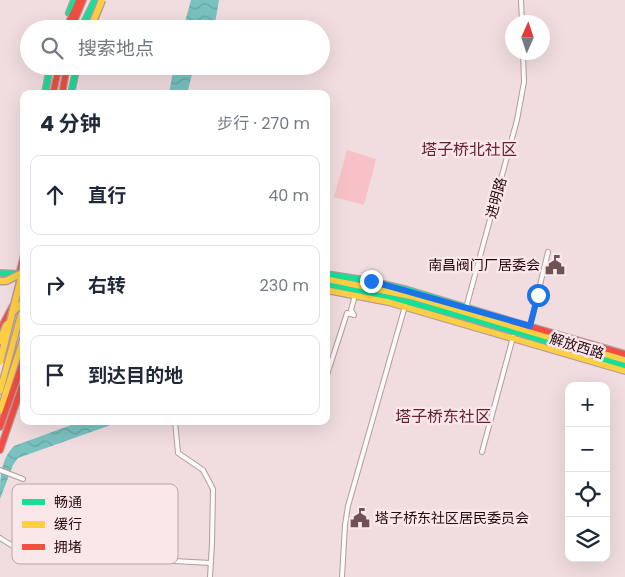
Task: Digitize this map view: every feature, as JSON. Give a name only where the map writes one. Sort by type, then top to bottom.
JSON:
[{"type":"main road","points":[[68,20],[74,0]]},
{"type":"main road","points":[[70,20],[81,0]]},
{"type":"main road","points":[[74,20],[81,0]]},
{"type":"main road","points":[[86,20],[95,0]]},
{"type":"main road","points":[[93,20],[103,0]]},
{"type":"main road","points":[[45,90],[49,75]]},
{"type":"main road","points":[[49,90],[51,75]]},
{"type":"main road","points":[[54,90],[57,75]]},
{"type":"main road","points":[[63,90],[65,75]]},
{"type":"main road","points":[[70,90],[73,75]]},
{"type":"main road","points":[[0,273],[20,273]]},
{"type":"main road","points":[[0,281],[20,274]]},
{"type":"main road","points":[[330,275],[371,281],[465,310],[530,326],[625,354]]},
{"type":"main road","name":"解放西路","points":[[330,280],[376,288],[465,310],[625,360]]},
{"type":"main road","points":[[0,281],[20,282]]},
{"type":"main road","points":[[0,362],[20,282]]},
{"type":"main road","points":[[0,352],[20,282]]},
{"type":"main road","name":"解放西路","points":[[330,287],[363,290],[412,303],[625,366]]},
{"type":"main road","points":[[330,288],[405,306],[625,372]]},
{"type":"main road","points":[[358,294],[412,303]]},
{"type":"main road","points":[[0,341],[13,312],[20,306]]},
{"type":"main road","points":[[0,330],[12,307]]},
{"type":"main road","points":[[0,391],[20,317]]},
{"type":"main road","points":[[0,411],[20,348]]},
{"type":"main road","points":[[0,428],[20,370]]},
{"type":"main road","points":[[0,450],[20,393]]},
{"type":"street","points":[[521,0],[522,15]]},
{"type":"street","name":"进明路","points":[[465,310],[517,120],[524,82],[523,60]]},
{"type":"street","points":[[530,326],[548,252]]},
{"type":"street","points":[[330,366],[347,313],[354,315],[351,310],[358,294]]},
{"type":"street","points":[[342,577],[348,506],[405,306]]},
{"type":"street","points":[[482,452],[513,337]]},
{"type":"street","points":[[176,425],[178,453],[203,470],[213,489],[210,577]]},
{"type":"street","points":[[0,470],[23,479]]},
{"type":"street","points":[[0,538],[12,546]]},
{"type":"street","points":[[178,561],[211,563]]},
{"type":"shaded area","points":[[347,150],[376,159],[364,205],[334,197]]},
{"type":"water","points":[[191,0],[219,0],[216,20],[185,20]]},
{"type":"water","points":[[172,75],[192,75],[188,90],[170,90]]},
{"type":"water","points":[[71,425],[111,425],[18,458],[13,465],[0,499],[3,464],[14,446]]},
{"type":"traffic: fast","points":[[69,13],[74,0]]},
{"type":"traffic: fast","points":[[85,20],[95,0]]},
{"type":"traffic: fast","points":[[46,90],[48,75]]},
{"type":"traffic: fast","points":[[72,90],[75,75]]},
{"type":"traffic: fast","points":[[0,273],[20,274]]},
{"type":"traffic: fast","points":[[330,275],[371,281],[408,290],[511,321]]},
{"type":"traffic: fast","points":[[330,285],[439,310],[514,331],[625,366]]},
{"type":"traffic: slow","points":[[94,20],[102,0]]},
{"type":"traffic: slow","points":[[0,281],[6,281],[20,274]]},
{"type":"traffic: slow","points":[[330,280],[414,297],[625,360]]},
{"type":"traffic: slow","points":[[0,362],[20,282]]},
{"type":"traffic: slow","points":[[330,291],[388,302],[625,371]]},
{"type":"traffic: slow","points":[[12,313],[20,305]]},
{"type":"traffic: slow","points":[[0,391],[20,318]]},
{"type":"traffic: slow","points":[[0,341],[7,324]]},
{"type":"traffic: slow","points":[[0,411],[20,348]]},
{"type":"traffic: jam","points":[[70,20],[79,0]]},
{"type":"traffic: jam","points":[[75,20],[83,0]]},
{"type":"traffic: jam","points":[[54,90],[57,75]]},
{"type":"traffic: jam","points":[[63,90],[65,75]]},
{"type":"traffic: jam","points":[[0,330],[12,307]]},
{"type":"traffic: jam","points":[[511,321],[625,354]]},
{"type":"traffic: jam","points":[[0,427],[20,370]]},
{"type":"traffic: jam","points":[[0,450],[20,392]]},
{"type":"place","name":"南昌阀门厂居委会","points":[[555,265]]},
{"type":"place","name":"塔子桥东社区居民委员会","points":[[360,518]]},
{"type":"district","name":"塔子桥北社区","points":[[469,149]]},
{"type":"district","name":"塔子桥东社区","points":[[443,416]]},
{"type":"route","points":[[371,281],[530,326],[538,295]]}]
